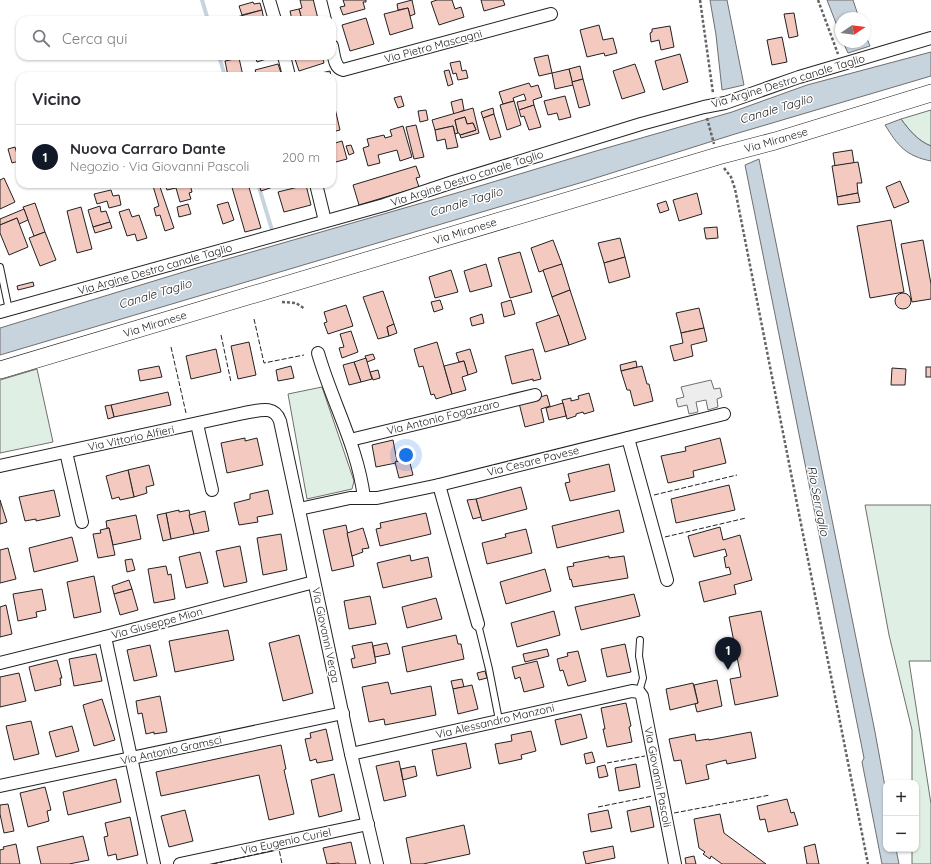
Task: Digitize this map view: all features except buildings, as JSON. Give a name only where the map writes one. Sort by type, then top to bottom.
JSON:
[{"type":"main road","name":"Via Miranese","points":[[0,370],[717,152],[775,140],[931,93]]},
{"type":"street","points":[[269,0],[273,16]]},
{"type":"street","points":[[320,0],[324,16]]},
{"type":"street","name":"Via Pietro Mascagni","points":[[336,60],[339,69],[343,70],[551,14]]},
{"type":"street","name":"Via Argine Destro canale Taglio","points":[[5,311],[384,205],[641,124],[710,109],[799,77],[931,38]]},
{"type":"street","points":[[285,60],[288,72]]},
{"type":"street","points":[[317,188],[325,221]]},
{"type":"street","points":[[318,353],[350,440],[362,480],[364,498]]},
{"type":"street","name":"Via Antonio Fogazzaro","points":[[350,440],[535,395]]},
{"type":"street","name":"Via Vittorio Alfieri","points":[[0,466],[269,410]]},
{"type":"street","name":"Via Giovanni Verga","points":[[269,410],[278,415],[280,421],[351,754],[377,864]]},
{"type":"street","name":"Via Cesare Pavese","points":[[298,509],[350,498],[377,498],[438,485],[724,414]]},
{"type":"street","points":[[197,424],[212,490]]},
{"type":"street","points":[[628,438],[667,580]]},
{"type":"street","points":[[66,452],[82,522]]},
{"type":"street","points":[[438,485],[478,624]]},
{"type":"street","name":"Via Giuseppe Mion","points":[[0,663],[314,582]]},
{"type":"street","points":[[104,637],[154,864]]},
{"type":"street","name":"Via Alessandro Manzoni","points":[[351,754],[632,691],[639,692]]},
{"type":"street","name":"Via Giovanni Pascoli","points":[[639,692],[644,704],[675,864]]},
{"type":"street","name":"Via Antonio Gramsci","points":[[0,786],[343,713]]},
{"type":"street","name":"Via Eugenio Curiel","points":[[180,864],[368,824]]},
{"type":"lane","points":[[0,267],[5,311]]},
{"type":"lane","points":[[478,624],[489,669],[498,720]]},
{"type":"lane","points":[[639,692],[643,678],[639,656],[640,640]]},
{"type":"path","points":[[700,0],[710,109],[717,152],[720,163],[731,177],[735,189],[868,864]]},
{"type":"path","points":[[818,0],[842,64]]},
{"type":"path","points":[[280,302],[296,303],[305,309]]},
{"type":"green space","points":[[931,110],[931,146],[918,138],[901,119]]},
{"type":"green space","points":[[37,369],[53,442],[0,453],[0,380]]},
{"type":"green space","points":[[322,387],[354,481],[352,489],[307,499],[288,394]]},
{"type":"green space","points":[[865,505],[931,505],[931,661],[909,661],[931,804],[931,864],[912,864],[912,852],[919,852],[919,780],[912,780],[912,730],[889,635]]},
{"type":"shaded area","points":[[711,380],[714,389],[720,388],[722,397],[717,399],[718,407],[708,410],[706,400],[696,402],[698,412],[689,414],[687,405],[678,407],[676,399],[684,397],[681,387]]},
{"type":"water","points":[[710,0],[727,0],[744,85],[722,90],[716,35]]},
{"type":"water","points":[[827,0],[853,0],[857,12],[835,12],[835,21]]},
{"type":"water","points":[[846,48],[864,48],[848,53]]},
{"type":"water","name":"Canale Taglio","points":[[931,52],[931,76],[735,134],[583,182],[0,355],[0,328],[203,266],[732,112],[807,85]]},
{"type":"water","points":[[901,119],[918,138],[931,146],[931,161],[909,153],[894,139],[885,125]]},
{"type":"water","name":"Rio Serraglio","points":[[759,159],[884,780],[883,852],[897,852],[899,864],[882,864],[862,762],[864,758],[745,165]]},
{"type":"waterway","points":[[202,0],[207,16]]},
{"type":"waterway","points":[[220,60],[224,72]]},
{"type":"waterway","points":[[259,188],[272,230]]},
{"type":"fence","points":[[254,319],[264,363],[304,355]]},
{"type":"fence","points":[[221,335],[231,382]]},
{"type":"fence","points":[[171,347],[186,413]]},
{"type":"fence","points":[[654,495],[737,475]]},
{"type":"fence","points":[[665,537],[746,518]]},
{"type":"fence","points":[[607,763],[645,756]]},
{"type":"fence","points":[[674,813],[770,795]]},
{"type":"fence","points":[[598,807],[653,796]]},
{"type":"fence","points":[[213,864],[279,849],[282,864]]},
{"type":"place","name":"Nuova Carraro Dante","points":[[728,670]]}]
